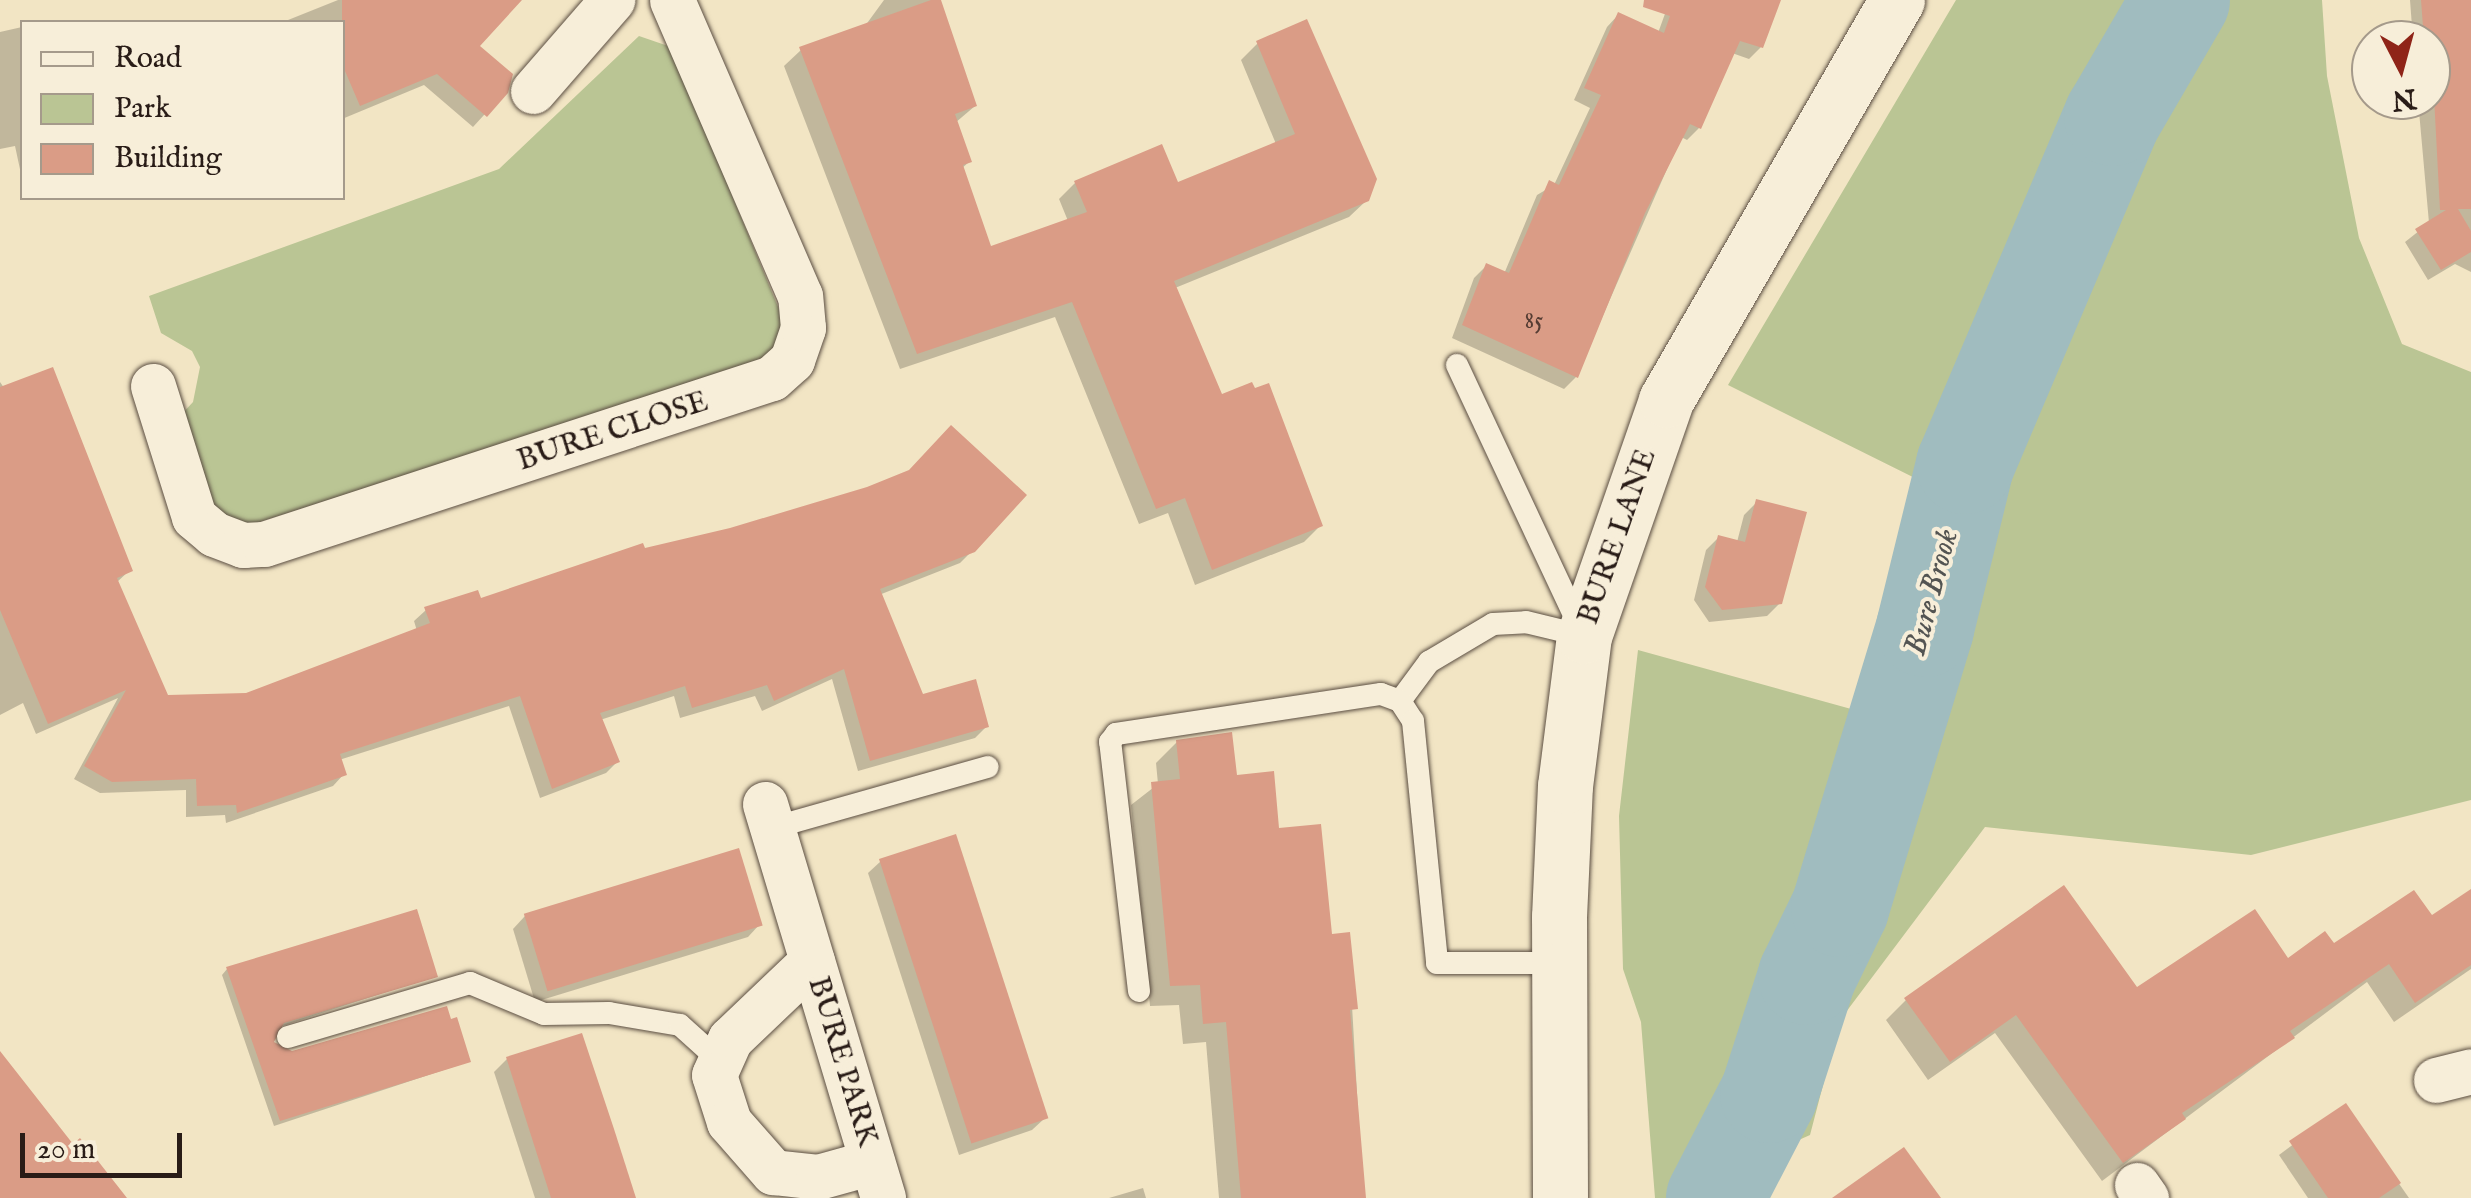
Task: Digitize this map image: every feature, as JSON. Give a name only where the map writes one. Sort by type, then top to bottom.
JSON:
[{"type":"street","points":[[533,91],[612,0]]},
{"type":"street","name":"BURE CLOSE","points":[[154,386],[194,518],[242,545],[264,544],[772,378],[792,360],[803,328],[800,296],[672,0]]},
{"type":"street","name":"BURE LANE","points":[[1560,1198],[1559,964],[1566,786],[1584,636],[1666,400],[1897,0]]},
{"type":"street","name":"BURE PARK","points":[[768,816],[812,962],[877,1180],[773,1172],[729,1122],[714,1075],[730,1039],[812,962]]},
{"type":"lane","points":[[1457,365],[1584,636]]},
{"type":"lane","points":[[1400,701],[1430,662],[1493,624],[1526,622],[1584,636]]},
{"type":"lane","points":[[1139,991],[1110,742],[1116,734],[1381,694],[1400,701],[1412,721],[1438,963],[1559,964]]},
{"type":"lane","points":[[768,816],[988,767]]},
{"type":"lane","points":[[288,1037],[470,983],[544,1014],[609,1013],[680,1025],[720,1061]]},
{"type":"green space","points":[[1956,0],[2322,0],[2327,76],[2359,238],[2402,344],[2471,372],[2471,800],[2251,855],[1985,827],[1840,1020],[1810,1135],[1725,1173],[1707,1198],[1655,1198],[1641,1022],[1623,969],[1619,816],[1638,650],[1862,712],[1895,693],[1971,613],[1941,491],[1728,385]]},
{"type":"green space","points":[[639,36],[671,47],[785,324],[771,359],[241,528],[215,514],[180,416],[193,402],[200,367],[192,351],[161,333],[149,296],[499,169]]},
{"type":"building","points":[[342,0],[522,0],[480,46],[513,74],[508,93],[487,117],[437,74],[360,106],[345,71]]},
{"type":"building","points":[[931,0],[941,0],[977,106],[955,114],[972,162],[963,165],[991,246],[1087,212],[1074,181],[1162,144],[1178,182],[1295,134],[1256,41],[1307,19],[1377,179],[1369,201],[1174,281],[1222,394],[1252,382],[1255,388],[1269,383],[1323,526],[1212,570],[1185,498],[1156,509],[1072,302],[917,354],[799,47]]},
{"type":"building","points":[[1644,0],[1781,0],[1763,48],[1740,41],[1701,129],[1690,124],[1645,213],[1578,378],[1462,325],[1486,263],[1509,273],[1549,180],[1559,185],[1601,95],[1584,88],[1618,12],[1664,33],[1670,16],[1643,7]]},
{"type":"building","points":[[2421,0],[2471,0],[2471,209],[2458,209],[2471,231],[2471,252],[2441,270],[2415,229],[2446,210],[2440,210],[2435,120],[2451,120],[2451,20],[2422,20]]},
{"type":"building","points":[[53,367],[133,571],[117,578],[168,695],[246,693],[430,623],[424,607],[478,590],[481,598],[643,543],[645,548],[730,528],[867,487],[909,470],[951,425],[1027,495],[975,552],[880,589],[923,694],[976,679],[989,727],[870,761],[844,669],[774,701],[767,685],[692,708],[685,686],[600,713],[620,762],[552,789],[520,696],[340,754],[347,775],[237,813],[236,805],[197,806],[196,779],[112,782],[84,766],[126,690],[48,724],[0,610],[0,387]]},
{"type":"building","points":[[1756,499],[1807,512],[1782,604],[1722,610],[1705,587],[1718,535],[1745,542]]},
{"type":"building","points":[[1232,732],[1237,775],[1274,771],[1279,828],[1321,824],[1332,934],[1350,932],[1358,1009],[1350,1010],[1366,1198],[1241,1198],[1226,1022],[1203,1024],[1200,985],[1170,986],[1151,782],[1180,779],[1176,740]]},
{"type":"building","points":[[956,834],[1048,1118],[971,1143],[879,859]]},
{"type":"building","points":[[739,848],[763,925],[548,991],[524,914]]},
{"type":"building","points":[[2064,885],[2137,987],[2255,909],[2288,958],[2325,931],[2334,943],[2414,890],[2432,915],[2471,889],[2471,965],[2415,1003],[2389,964],[2290,1031],[2295,1038],[2182,1113],[2186,1119],[2123,1163],[2016,1015],[1950,1062],[1904,998]]},
{"type":"building","points":[[417,909],[438,977],[284,1023],[274,1042],[292,1051],[447,1006],[451,1019],[457,1017],[471,1062],[280,1121],[226,967]]},
{"type":"building","points":[[582,1033],[636,1198],[551,1198],[506,1057]]},
{"type":"building","points":[[0,1051],[73,1144],[80,1138],[127,1198],[0,1198]]},
{"type":"building","points":[[2346,1103],[2401,1183],[2379,1198],[2328,1198],[2289,1141]]},
{"type":"building","points":[[1904,1147],[1941,1198],[1832,1198]]},
{"type":"waterway","name":"Bure Brook","points":[[1715,1198],[1769,1094],[1807,976],[1840,908],[1925,628],[1965,465],[2113,117],[2181,0]]}]
